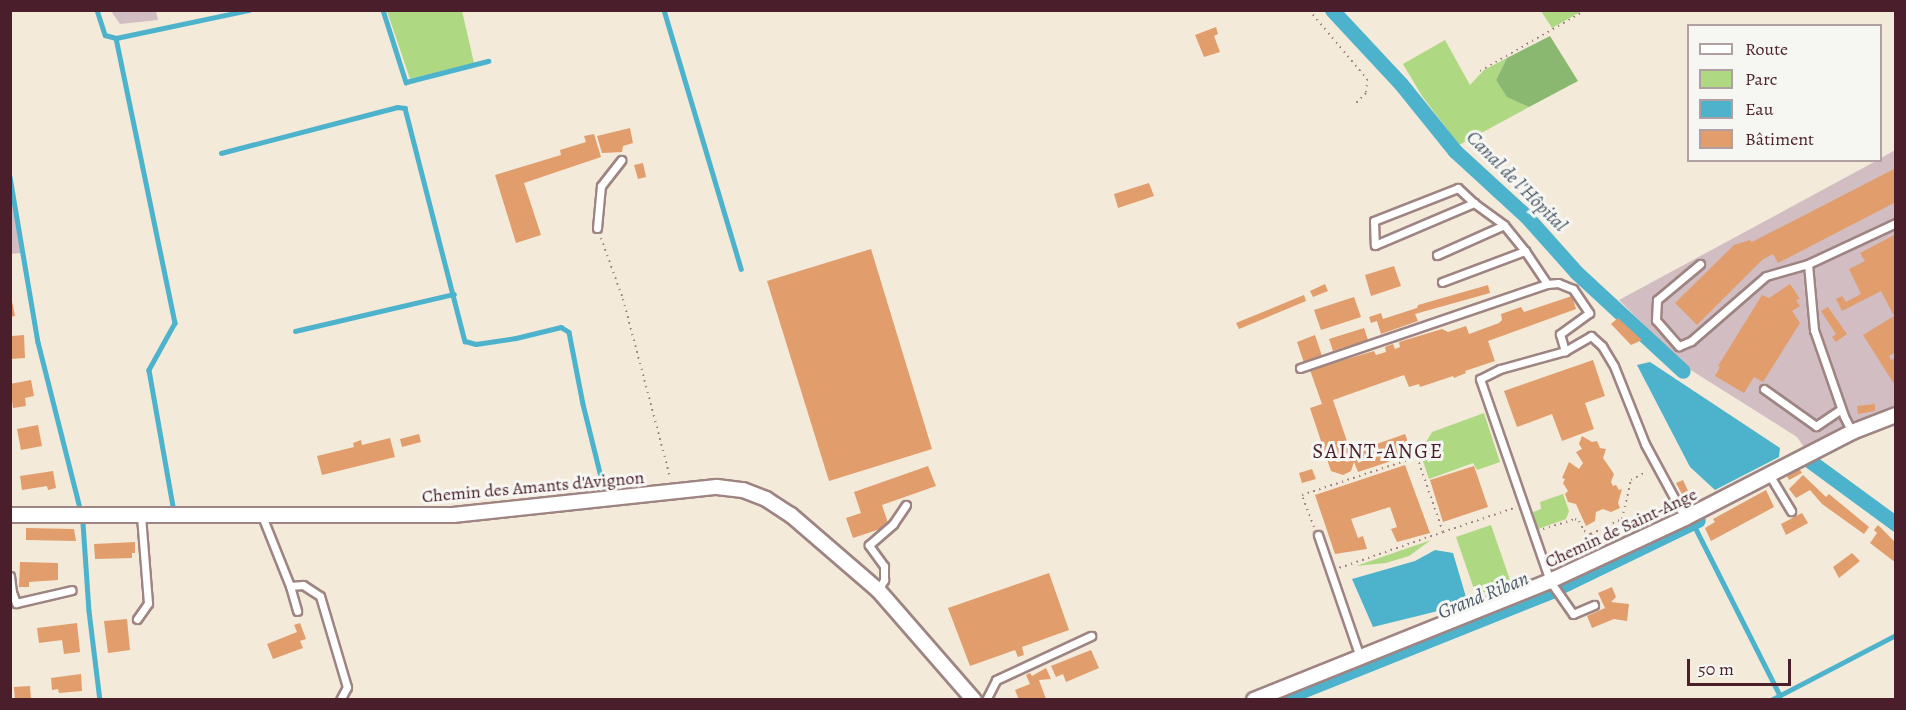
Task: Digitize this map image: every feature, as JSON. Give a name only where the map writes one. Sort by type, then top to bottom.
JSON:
[{"type":"street","name":"Chemin de Saint-Ange","points":[[1254,699],[1550,581],[1685,518],[1852,432],[1896,415]]},
{"type":"street","name":"Chemin des Amants d'Avignon","points":[[10,515],[453,515],[717,487],[743,490],[766,499],[813,533],[878,590],[974,699]]},
{"type":"lane","points":[[597,228],[601,186],[621,160]]},
{"type":"lane","points":[[1474,203],[1375,245],[1374,221],[1458,188],[1503,225],[1525,251],[1547,284]]},
{"type":"lane","points":[[1700,264],[1657,300],[1656,320],[1679,346],[1691,341],[1766,276],[1808,264],[1896,223]]},
{"type":"lane","points":[[1437,255],[1503,225]]},
{"type":"lane","points":[[1442,282],[1525,251]]},
{"type":"lane","points":[[1808,264],[1814,330],[1841,408],[1852,432]]},
{"type":"lane","points":[[1300,368],[1547,284],[1558,283],[1573,289],[1589,313],[1560,334],[1565,351]]},
{"type":"lane","points":[[1594,605],[1573,614],[1550,581],[1531,533],[1480,380],[1500,369],[1565,351],[1591,336],[1602,346],[1614,366],[1645,444],[1685,518]]},
{"type":"lane","points":[[1764,389],[1816,426],[1841,408]]},
{"type":"lane","points":[[1770,476],[1791,511]]},
{"type":"lane","points":[[878,590],[884,580],[884,566],[869,545],[893,524],[906,505]]},
{"type":"lane","points":[[137,619],[148,603],[141,516]]},
{"type":"lane","points":[[262,516],[290,586],[297,611]]},
{"type":"lane","points":[[1318,535],[1360,658]]},
{"type":"lane","points":[[10,576],[16,603],[72,590]]},
{"type":"lane","points":[[290,586],[303,585],[320,596],[347,687],[344,696],[340,699]]},
{"type":"lane","points":[[986,699],[996,680],[1091,636]]},
{"type":"path","points":[[1309,10],[1367,79],[1366,93],[1356,103]]},
{"type":"path","points":[[1480,71],[1586,10]]},
{"type":"path","points":[[597,228],[622,299],[672,492]]},
{"type":"path","points":[[1318,535],[1302,495],[1417,457],[1443,532]]},
{"type":"path","points":[[1531,533],[1575,519],[1579,521],[1584,531],[1591,534],[1622,519],[1631,480],[1657,465]]},
{"type":"path","points":[[1330,571],[1522,506]]},
{"type":"shaded area","points":[[111,11],[156,11],[158,20],[120,24]]},
{"type":"shaded area","points":[[1895,150],[1895,406],[1806,450],[1797,437],[1686,367],[1619,300],[1874,162],[1882,162],[1882,157]]},
{"type":"shaded area","points":[[11,198],[21,253],[11,254]]},
{"type":"green space","points":[[387,11],[462,11],[474,63],[410,79]]},
{"type":"green space","points":[[1541,11],[1582,11],[1552,28]]},
{"type":"green space","points":[[1550,36],[1578,81],[1529,107],[1507,97],[1496,80],[1507,58]]},
{"type":"green space","points":[[1445,40],[1470,85],[1484,70],[1507,58],[1496,80],[1508,97],[1529,107],[1459,145],[1422,96],[1403,64]]},
{"type":"green space","points":[[1484,413],[1500,462],[1477,470],[1473,463],[1429,479],[1420,452],[1432,432]]},
{"type":"green space","points":[[1563,494],[1569,511],[1566,519],[1538,529],[1533,512],[1541,509],[1540,502]]},
{"type":"green space","points":[[1491,525],[1511,583],[1476,595],[1456,537]]},
{"type":"green space","points":[[1431,540],[1409,556],[1386,563],[1356,566]]},
{"type":"water","points":[[1650,362],[1780,448],[1779,457],[1715,490],[1690,467],[1637,365]]},
{"type":"water","points":[[1435,550],[1453,553],[1466,597],[1438,611],[1373,627],[1352,579],[1415,561]]},
{"type":"building","points":[[1216,27],[1218,34],[1214,36],[1220,52],[1204,57],[1195,35]]},
{"type":"building","points":[[630,128],[633,143],[623,146],[622,152],[602,153],[597,136]]},
{"type":"building","points":[[594,134],[601,157],[524,183],[541,235],[516,243],[495,175],[561,155],[560,150],[586,142],[584,136]]},
{"type":"building","points":[[643,163],[646,177],[638,179],[634,165]]},
{"type":"building","points":[[1896,168],[1896,202],[1778,263],[1773,254],[1762,260],[1697,325],[1675,303],[1734,245],[1750,240],[1752,242]]},
{"type":"building","points":[[1149,183],[1154,196],[1118,208],[1114,194]]},
{"type":"building","points":[[1896,234],[1896,352],[1889,356],[1891,360],[1896,357],[1896,387],[1863,335],[1894,316],[1881,291],[1842,311],[1836,299],[1842,296],[1846,302],[1861,294],[1849,269],[1865,261],[1860,253]]},
{"type":"building","points":[[871,249],[932,449],[829,481],[767,281]]},
{"type":"building","points":[[1394,266],[1401,286],[1371,296],[1365,275]]},
{"type":"building","points":[[1325,284],[1328,291],[1313,297],[1310,291]]},
{"type":"building","points":[[1790,284],[1800,299],[1796,300],[1800,306],[1792,311],[1800,323],[1763,382],[1754,377],[1744,393],[1715,376],[1720,367],[1718,366],[1762,295],[1769,298]]},
{"type":"building","points":[[1488,285],[1490,293],[1415,314],[1418,321],[1381,334],[1377,321],[1371,323],[1369,317],[1381,313],[1383,319],[1417,308],[1418,305]]},
{"type":"building","points":[[10,292],[15,316],[10,317]]},
{"type":"building","points":[[1304,295],[1306,301],[1239,329],[1236,323]]},
{"type":"building","points":[[1572,296],[1576,309],[1488,341],[1495,361],[1465,371],[1466,373],[1454,378],[1453,376],[1420,387],[1419,384],[1409,387],[1404,375],[1333,400],[1351,453],[1405,434],[1407,439],[1406,446],[1396,447],[1400,458],[1358,472],[1354,462],[1351,471],[1343,475],[1331,471],[1310,408],[1322,404],[1310,370],[1374,351],[1376,355],[1386,352],[1385,347],[1393,344],[1395,349],[1400,347],[1399,342],[1442,329],[1448,332],[1466,326],[1469,334],[1499,323],[1502,320],[1501,314],[1521,307],[1524,312]]},
{"type":"building","points":[[1354,297],[1361,317],[1321,330],[1314,310]]},
{"type":"building","points":[[1828,307],[1847,334],[1836,342],[1832,337],[1836,334],[1821,311]]},
{"type":"building","points":[[1618,318],[1642,340],[1631,345],[1611,324]]},
{"type":"building","points":[[1364,328],[1368,340],[1333,351],[1329,339]]},
{"type":"building","points":[[24,335],[25,358],[10,359],[11,336]]},
{"type":"building","points":[[1315,335],[1322,356],[1304,363],[1297,342]]},
{"type":"building","points":[[1593,360],[1605,396],[1585,403],[1594,429],[1562,441],[1552,414],[1517,427],[1504,391]]},
{"type":"building","points":[[31,380],[34,396],[25,398],[26,406],[13,408],[10,384]]},
{"type":"building","points":[[1875,404],[1875,411],[1858,414],[1857,406]]},
{"type":"building","points":[[38,425],[42,446],[21,450],[17,429]]},
{"type":"building","points":[[419,434],[421,442],[402,447],[400,439]]},
{"type":"building","points":[[1582,436],[1592,442],[1597,441],[1600,448],[1606,449],[1603,458],[1614,474],[1611,482],[1619,490],[1622,489],[1618,503],[1620,508],[1611,512],[1603,509],[1596,512],[1595,521],[1586,526],[1576,504],[1568,502],[1565,494],[1568,491],[1563,483],[1565,479],[1562,478],[1569,462],[1579,469],[1583,463],[1576,452],[1582,449],[1579,444]]},
{"type":"building","points":[[390,438],[395,457],[322,475],[317,456],[354,447],[353,443],[361,440],[362,445]]},
{"type":"building","points":[[1405,465],[1430,533],[1397,542],[1391,529],[1397,527],[1390,507],[1351,519],[1358,538],[1363,536],[1367,549],[1335,554],[1315,495]]},
{"type":"building","points":[[928,466],[936,486],[882,505],[889,526],[853,538],[846,518],[861,513],[854,492]]},
{"type":"building","points":[[1474,466],[1488,507],[1443,522],[1430,480]]},
{"type":"building","points":[[1799,468],[1802,473],[1789,480],[1787,476]]},
{"type":"building","points":[[1312,469],[1316,479],[1302,483],[1299,473]]},
{"type":"building","points":[[53,471],[56,488],[48,490],[47,486],[22,490],[20,476]]},
{"type":"building","points":[[1803,475],[1826,497],[1829,494],[1869,527],[1864,534],[1822,504],[1810,490],[1796,498],[1789,489]]},
{"type":"building","points":[[1683,480],[1689,493],[1683,496],[1676,483]]},
{"type":"building","points":[[1766,490],[1774,507],[1711,541],[1705,528],[1715,522],[1713,519]]},
{"type":"building","points":[[1802,513],[1808,523],[1786,535],[1781,524]]},
{"type":"building","points":[[1878,525],[1896,543],[1896,563],[1870,543],[1877,533],[1874,530]]},
{"type":"building","points":[[26,528],[74,529],[76,541],[26,540]]},
{"type":"building","points":[[135,542],[135,553],[132,553],[132,558],[95,559],[94,544]]},
{"type":"building","points":[[1852,553],[1860,561],[1839,578],[1833,567]]},
{"type":"building","points":[[20,562],[58,563],[58,580],[29,582],[29,587],[19,587]]},
{"type":"building","points":[[1049,573],[1069,630],[1022,647],[1024,655],[1018,657],[1015,650],[970,666],[948,608]]},
{"type":"building","points":[[1612,587],[1616,597],[1611,602],[1629,604],[1627,621],[1614,619],[1592,628],[1587,616],[1605,608],[1598,593]]},
{"type":"building","points":[[127,619],[130,650],[108,653],[104,621]]},
{"type":"building","points":[[77,623],[80,652],[64,654],[62,640],[39,643],[37,628]]},
{"type":"building","points":[[300,623],[306,639],[300,641],[303,648],[273,659],[267,644],[297,632],[294,625]]},
{"type":"building","points":[[1091,650],[1099,668],[1066,682],[1063,674],[1056,677],[1051,666]]},
{"type":"building","points":[[1046,668],[1051,679],[1039,680],[1046,699],[1019,700],[1015,690],[1030,684],[1026,675],[1030,673],[1032,676]]},
{"type":"building","points":[[81,674],[82,691],[59,693],[58,689],[52,690],[51,678]]},
{"type":"building","points":[[30,686],[31,700],[15,700],[14,687]]},
{"type":"waterway","points":[[97,10],[105,35],[116,38],[249,10]]},
{"type":"waterway","points":[[383,10],[406,82],[488,61]]},
{"type":"waterway","points":[[664,10],[741,269]]},
{"type":"waterway","name":"Canal de l'Hôpital","points":[[1332,10],[1401,84],[1455,151],[1526,216],[1577,273],[1683,371]]},
{"type":"waterway","points":[[116,38],[175,323],[149,370],[173,506]]},
{"type":"waterway","points":[[221,153],[397,107],[405,108],[465,341],[476,344],[516,338],[561,327],[569,332],[583,404],[605,493],[610,492]]},
{"type":"waterway","points":[[10,177],[38,342],[80,508]]},
{"type":"waterway","points":[[295,331],[454,294]]},
{"type":"waterway","name":"Canal de l'Hôpital","points":[[1810,461],[1896,524]]},
{"type":"waterway","name":"Grand Riban","points":[[1279,700],[1551,591],[1698,520]]},
{"type":"waterway","points":[[83,523],[89,611],[100,700]]},
{"type":"waterway","points":[[1693,523],[1780,695]]},
{"type":"waterway","points":[[1771,700],[1896,635]]},
{"type":"district","name":"SAINT-ANGE","points":[[1378,451]]}]
